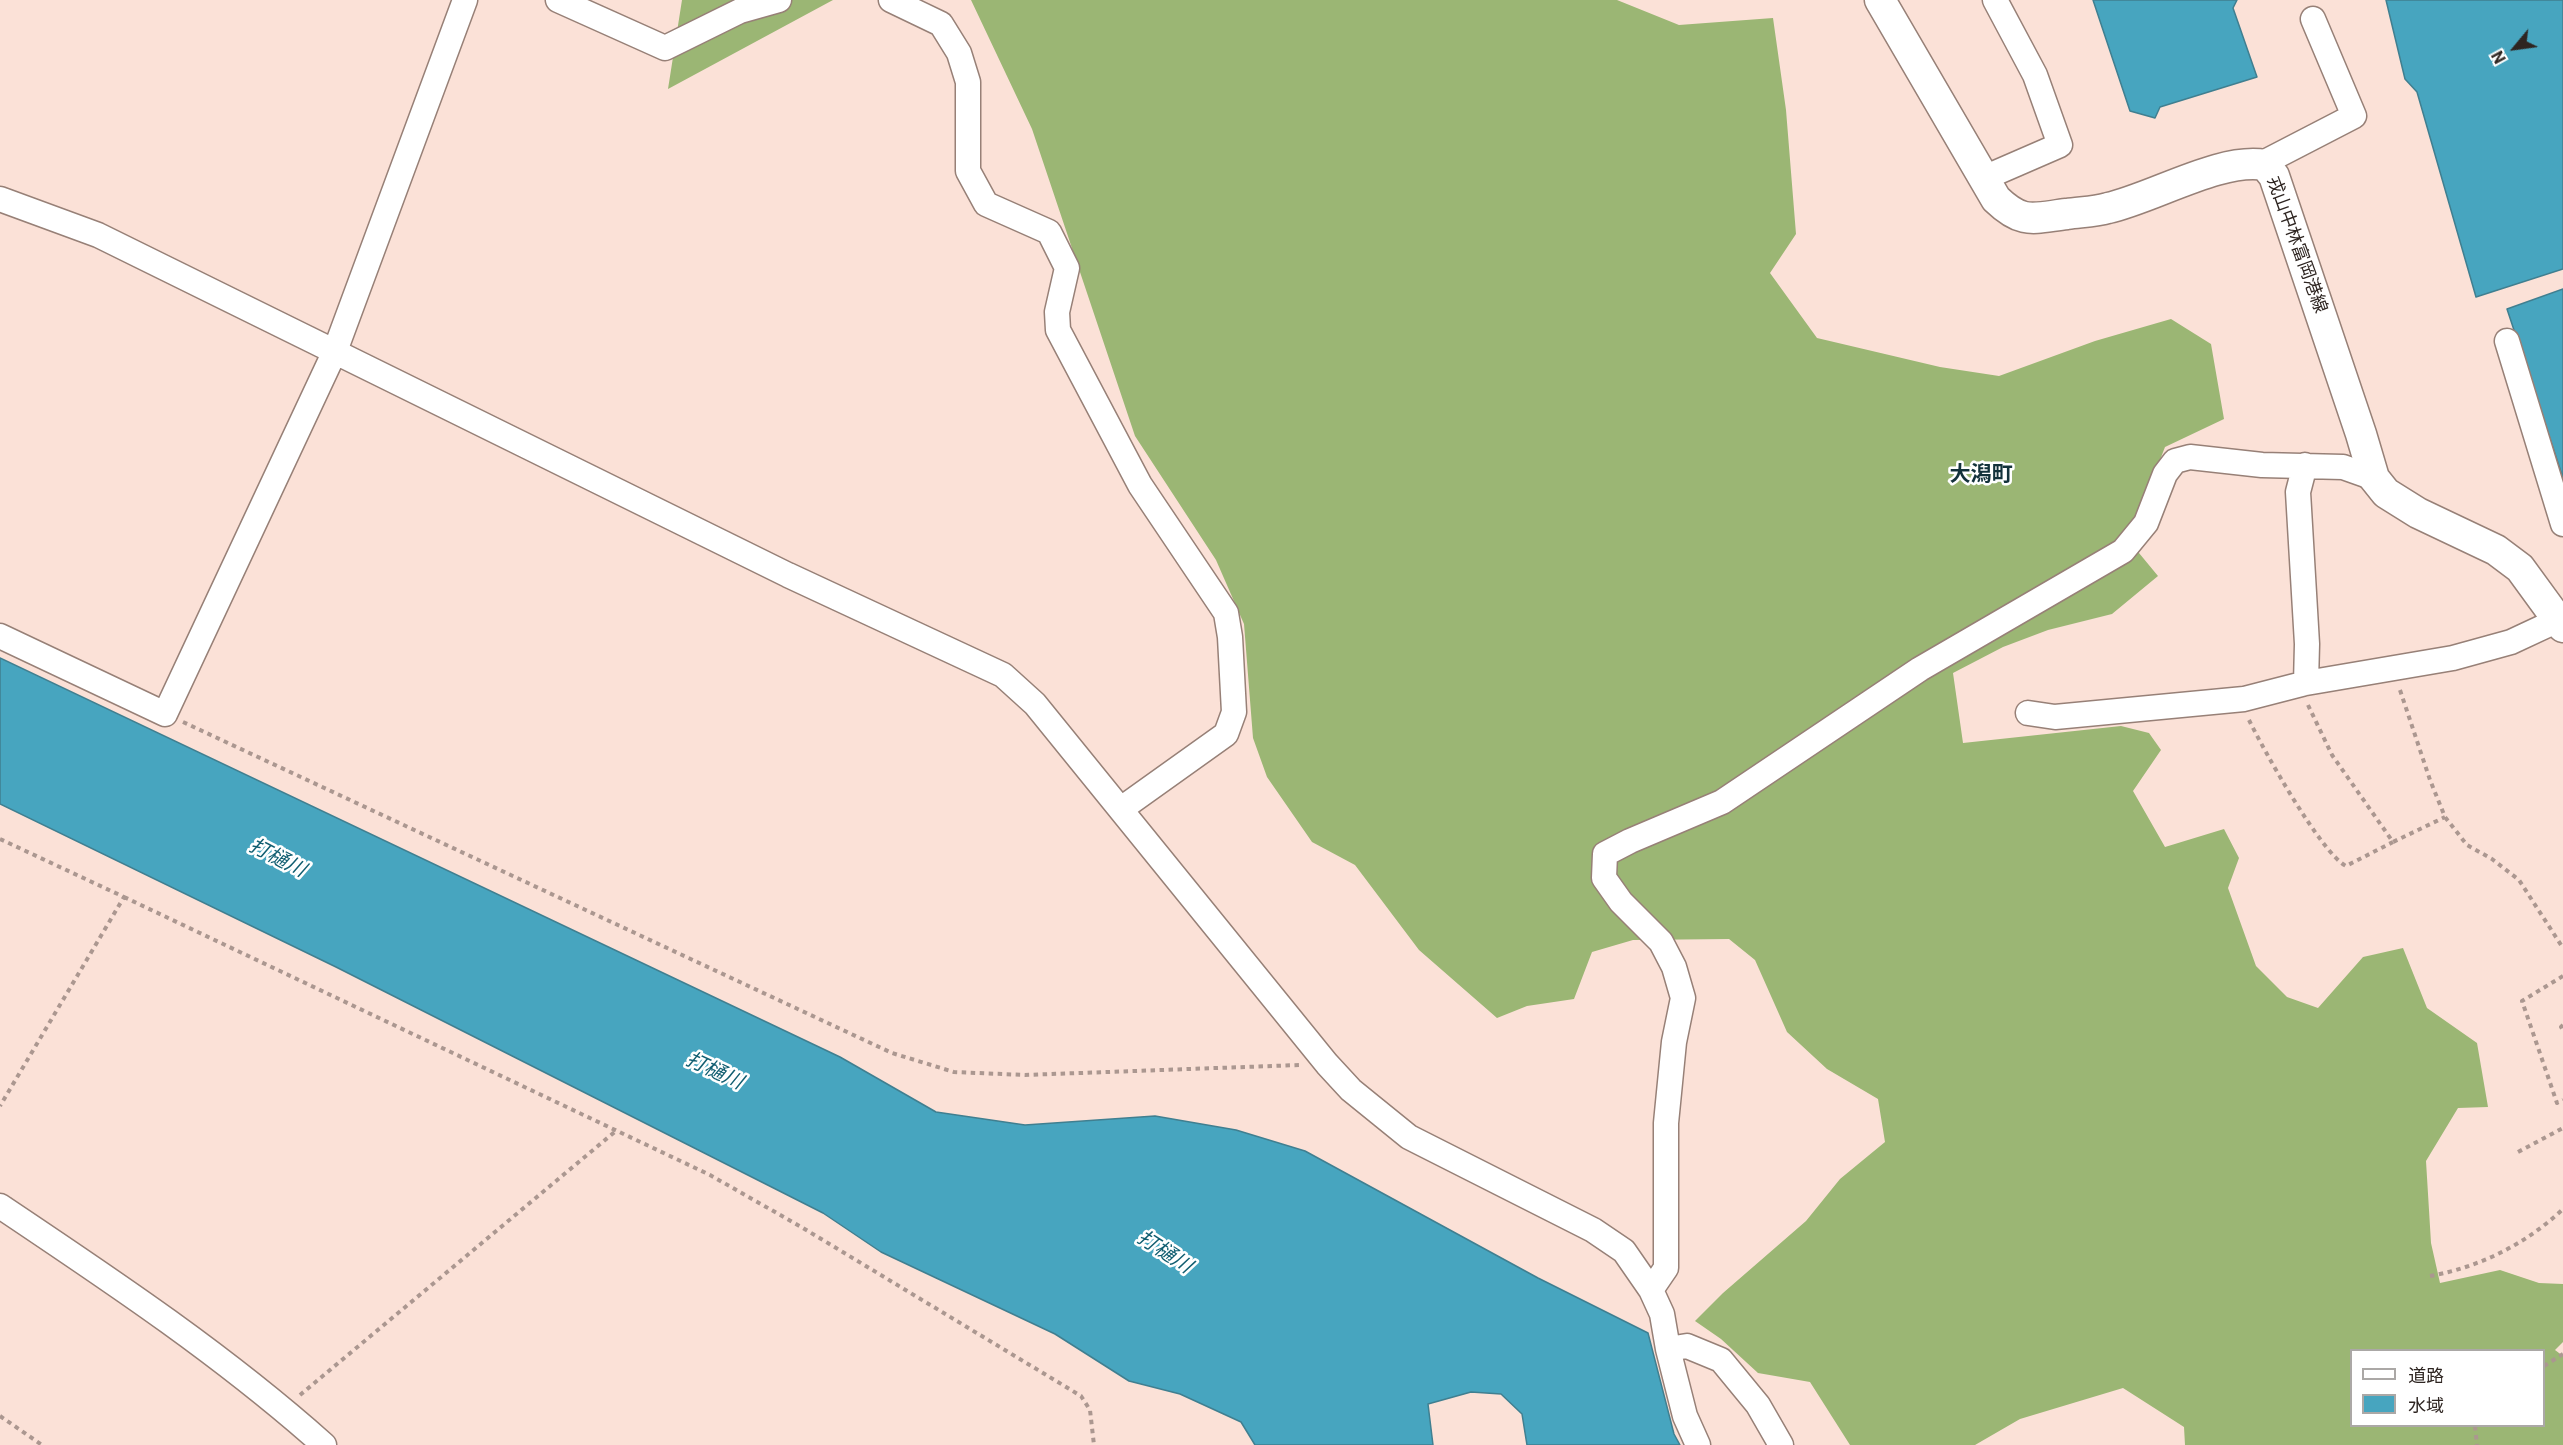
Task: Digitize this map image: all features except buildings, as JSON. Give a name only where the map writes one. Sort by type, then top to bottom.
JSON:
[{"type":"main road","name":"戎山中林富岡港線","points":[[1880,0],[1996,199],[2011,213],[2026,219],[2108,209],[2224,168],[2252,163],[2265,165],[2274,176],[2374,478],[2386,493],[2418,513],[2496,550],[2520,568],[2561,623]]},
{"type":"street","points":[[0,636],[165,714],[335,351],[465,0]]},
{"type":"street","points":[[558,0],[665,48],[740,11],[779,0]]},
{"type":"street","points":[[891,0],[941,24],[959,53],[968,82],[968,171],[986,204],[1050,232],[1067,268],[1057,312],[1058,330],[1140,485],[1226,613],[1230,637],[1234,712],[1226,734],[1121,809]]},
{"type":"street","points":[[1984,178],[2060,145],[2035,75],[1995,0]]},
{"type":"street","points":[[2265,165],[2267,161],[2354,116],[2313,19]]},
{"type":"street","points":[[0,199],[98,235],[788,575],[1003,675],[1035,704],[1327,1065],[1351,1090],[1409,1137],[1593,1230],[1624,1251],[1651,1290],[1662,1314],[1668,1349],[1685,1416],[1698,1445]]},
{"type":"street","points":[[2507,341],[2563,524]]},
{"type":"street","points":[[1651,1290],[1666,1268],[1666,1123],[1674,1042],[1683,998],[1674,967],[1661,942],[1621,902],[1604,878],[1605,854],[1630,840],[1722,801],[1920,669],[2123,550],[2146,524],[2165,474],[2175,461],[2190,456],[2262,465],[2343,467],[2374,478]]},
{"type":"street","points":[[2305,465],[2298,492],[2307,644],[2306,683]]},
{"type":"street","points":[[2028,713],[2055,717],[2244,699],[2306,683],[2453,658],[2511,642],[2561,623]]},
{"type":"street","points":[[0,1206],[161,1314],[285,1410],[324,1445]]},
{"type":"street","points":[[1668,1349],[1687,1346],[1721,1360],[1758,1405],[1781,1445]]},
{"type":"path","points":[[2395,668],[2412,730],[2445,817],[2467,845],[2492,859],[2519,880],[2563,948]]},
{"type":"path","points":[[2306,683],[2308,706],[2332,755],[2394,842]]},
{"type":"path","points":[[2244,699],[2247,715],[2258,738],[2312,827],[2338,862],[2346,866],[2445,817]]},
{"type":"path","points":[[165,714],[892,1053],[954,1072],[1025,1075],[1327,1065]]},
{"type":"path","points":[[0,838],[710,1175],[803,1228],[1082,1396],[1090,1410],[1094,1445]]},
{"type":"path","points":[[0,1106],[124,897]]},
{"type":"path","points":[[2563,976],[2522,1001],[2557,1103],[2563,1100]]},
{"type":"path","points":[[2563,1025],[2561,1027],[2563,1030]]},
{"type":"path","points":[[2518,1152],[2563,1128]]},
{"type":"path","points":[[285,1410],[294,1399],[618,1130]]},
{"type":"path","points":[[2430,1276],[2455,1271],[2488,1259],[2540,1231],[2563,1209]]},
{"type":"path","points":[[2545,1365],[2563,1354]]},
{"type":"path","points":[[0,1416],[42,1445]]},
{"type":"path","points":[[2475,1427],[2477,1445]]},
{"type":"green space","points":[[682,0],[833,0],[668,89]]},
{"type":"green space","points":[[971,0],[1617,0],[1679,25],[1773,18],[1786,110],[1796,234],[1770,273],[1817,338],[1940,367],[1999,376],[2095,341],[2171,319],[2211,344],[2224,419],[2165,447],[2136,522],[2139,553],[2158,576],[2112,614],[2048,630],[2003,647],[1953,673],[1963,743],[2121,726],[2149,733],[2161,750],[2133,791],[2165,847],[2224,829],[2239,858],[2228,888],[2256,966],[2287,997],[2318,1008],[2363,957],[2403,948],[2427,1008],[2477,1043],[2488,1107],[2458,1108],[2426,1161],[2431,1243],[2440,1283],[2500,1270],[2539,1283],[2563,1284],[2563,1342],[2555,1350],[2563,1356],[2563,1445],[2185,1445],[2184,1427],[2123,1388],[2020,1419],[1975,1445],[1850,1445],[1810,1382],[1758,1373],[1721,1339],[1695,1321],[1723,1293],[1806,1221],[1840,1179],[1885,1142],[1878,1099],[1827,1069],[1787,1032],[1755,960],[1729,939],[1633,940],[1592,952],[1574,999],[1527,1006],[1497,1018],[1419,950],[1355,865],[1312,842],[1267,777],[1253,738],[1244,624],[1216,560],[1135,436],[1032,129]]},
{"type":"water","points":[[2093,0],[2237,0],[2233,8],[2257,77],[2160,107],[2155,118],[2130,111]]},
{"type":"water","points":[[2386,0],[2563,0],[2563,269],[2476,297],[2417,92],[2405,79]]},
{"type":"water","points":[[2563,289],[2563,478],[2507,309]]},
{"type":"water","name":"打樋川","points":[[0,658],[840,1057],[936,1112],[1025,1125],[1155,1116],[1236,1130],[1305,1151],[1538,1278],[1648,1333],[1674,1434],[1680,1445],[1527,1445],[1522,1414],[1501,1394],[1471,1392],[1428,1404],[1433,1445],[1255,1445],[1241,1422],[1180,1394],[1129,1381],[1055,1334],[881,1252],[823,1213],[336,967],[0,804]]},
{"type":"district","name":"大潟町","points":[[1981,476]]}]
